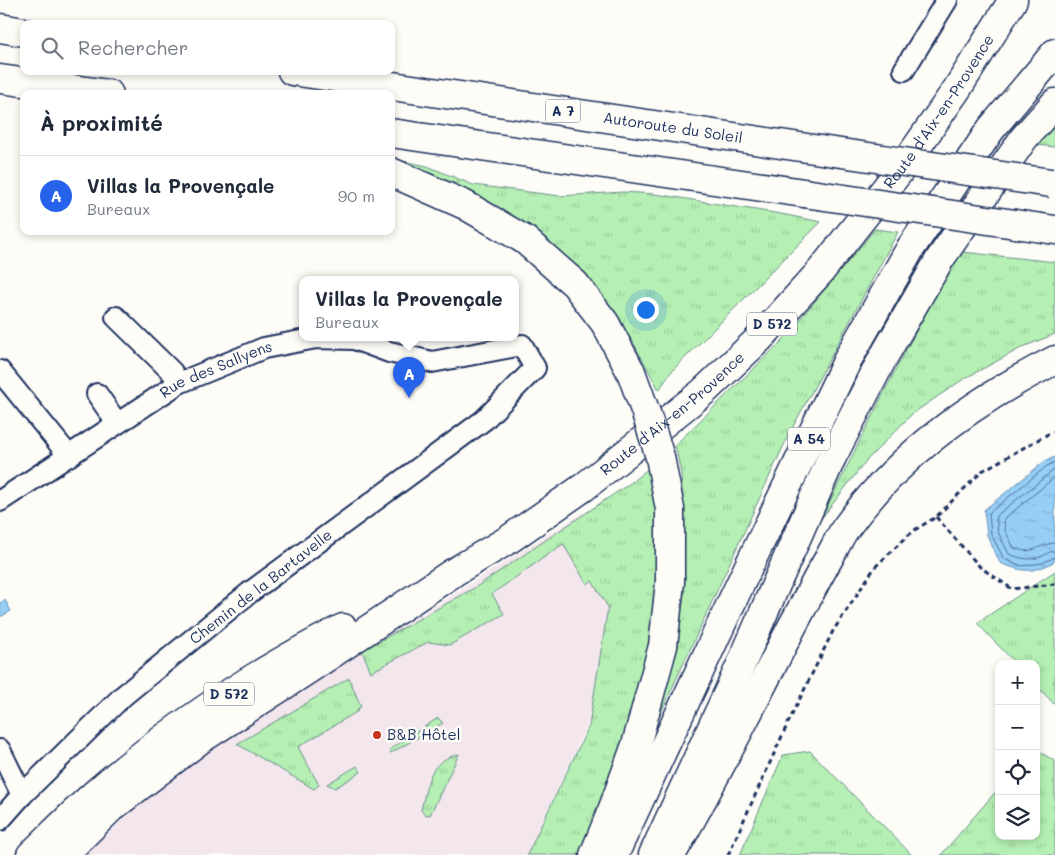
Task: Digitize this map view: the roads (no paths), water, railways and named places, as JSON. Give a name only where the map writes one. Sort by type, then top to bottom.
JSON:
[{"type":"main road","name":"Route d'Aix-en-Provence","points":[[63,855],[111,808],[201,739],[454,572],[508,540],[584,487],[703,392],[759,339],[820,272],[905,164],[957,89],[1013,0]]},
{"type":"main road","points":[[0,28],[20,31]]},
{"type":"main road","name":"A 54","points":[[614,855],[848,357],[910,249],[991,129],[1055,53]]},
{"type":"main road","name":"Autoroute du Soleil","points":[[319,75],[1053,184]]},
{"type":"main road","points":[[0,79],[80,90]]},
{"type":"main road","points":[[0,90],[20,94]]},
{"type":"main road","name":"A 54","points":[[653,855],[739,669],[832,457],[884,356],[940,258],[1024,138],[1055,103]]},
{"type":"main road","points":[[395,134],[1055,230]]},
{"type":"main road","points":[[395,174],[466,205],[525,240],[575,284],[605,323],[630,372],[660,457],[670,509],[670,582],[663,646],[636,745],[594,855]]},
{"type":"main road","points":[[671,855],[696,812],[845,529],[887,479],[933,436],[968,410],[1016,380],[1055,360]]},
{"type":"main road","name":"Route d'Aix-en-Provence","points":[[31,855],[96,792],[173,730],[259,674],[454,572]]},
{"type":"street","points":[[904,70],[947,0]]},
{"type":"street","points":[[116,317],[172,372],[179,383]]},
{"type":"street","name":"Rue des Sallyens","points":[[0,501],[179,383],[264,348],[300,341]]},
{"type":"street","name":"Rue des Sallyens","points":[[357,341],[389,352],[432,362],[522,345],[534,368]]},
{"type":"street","name":"Chemin de la Bartavelle","points":[[0,820],[22,795],[123,696],[249,593],[484,420],[534,368]]},
{"type":"street","points":[[0,371],[69,456]]},
{"type":"street","points":[[97,394],[117,423]]},
{"type":"street","points":[[0,750],[22,795]]},
{"type":"water","points":[[1055,457],[1055,561],[1034,570],[1022,570],[1000,563],[987,535],[984,510],[1045,461]]},
{"type":"water","points":[[5,600],[11,611],[0,617],[0,603]]},
{"type":"place","name":"Villas la Provençale","points":[[409,398]]},
{"type":"place","name":"B&B Hôtel","points":[[377,735]]}]
